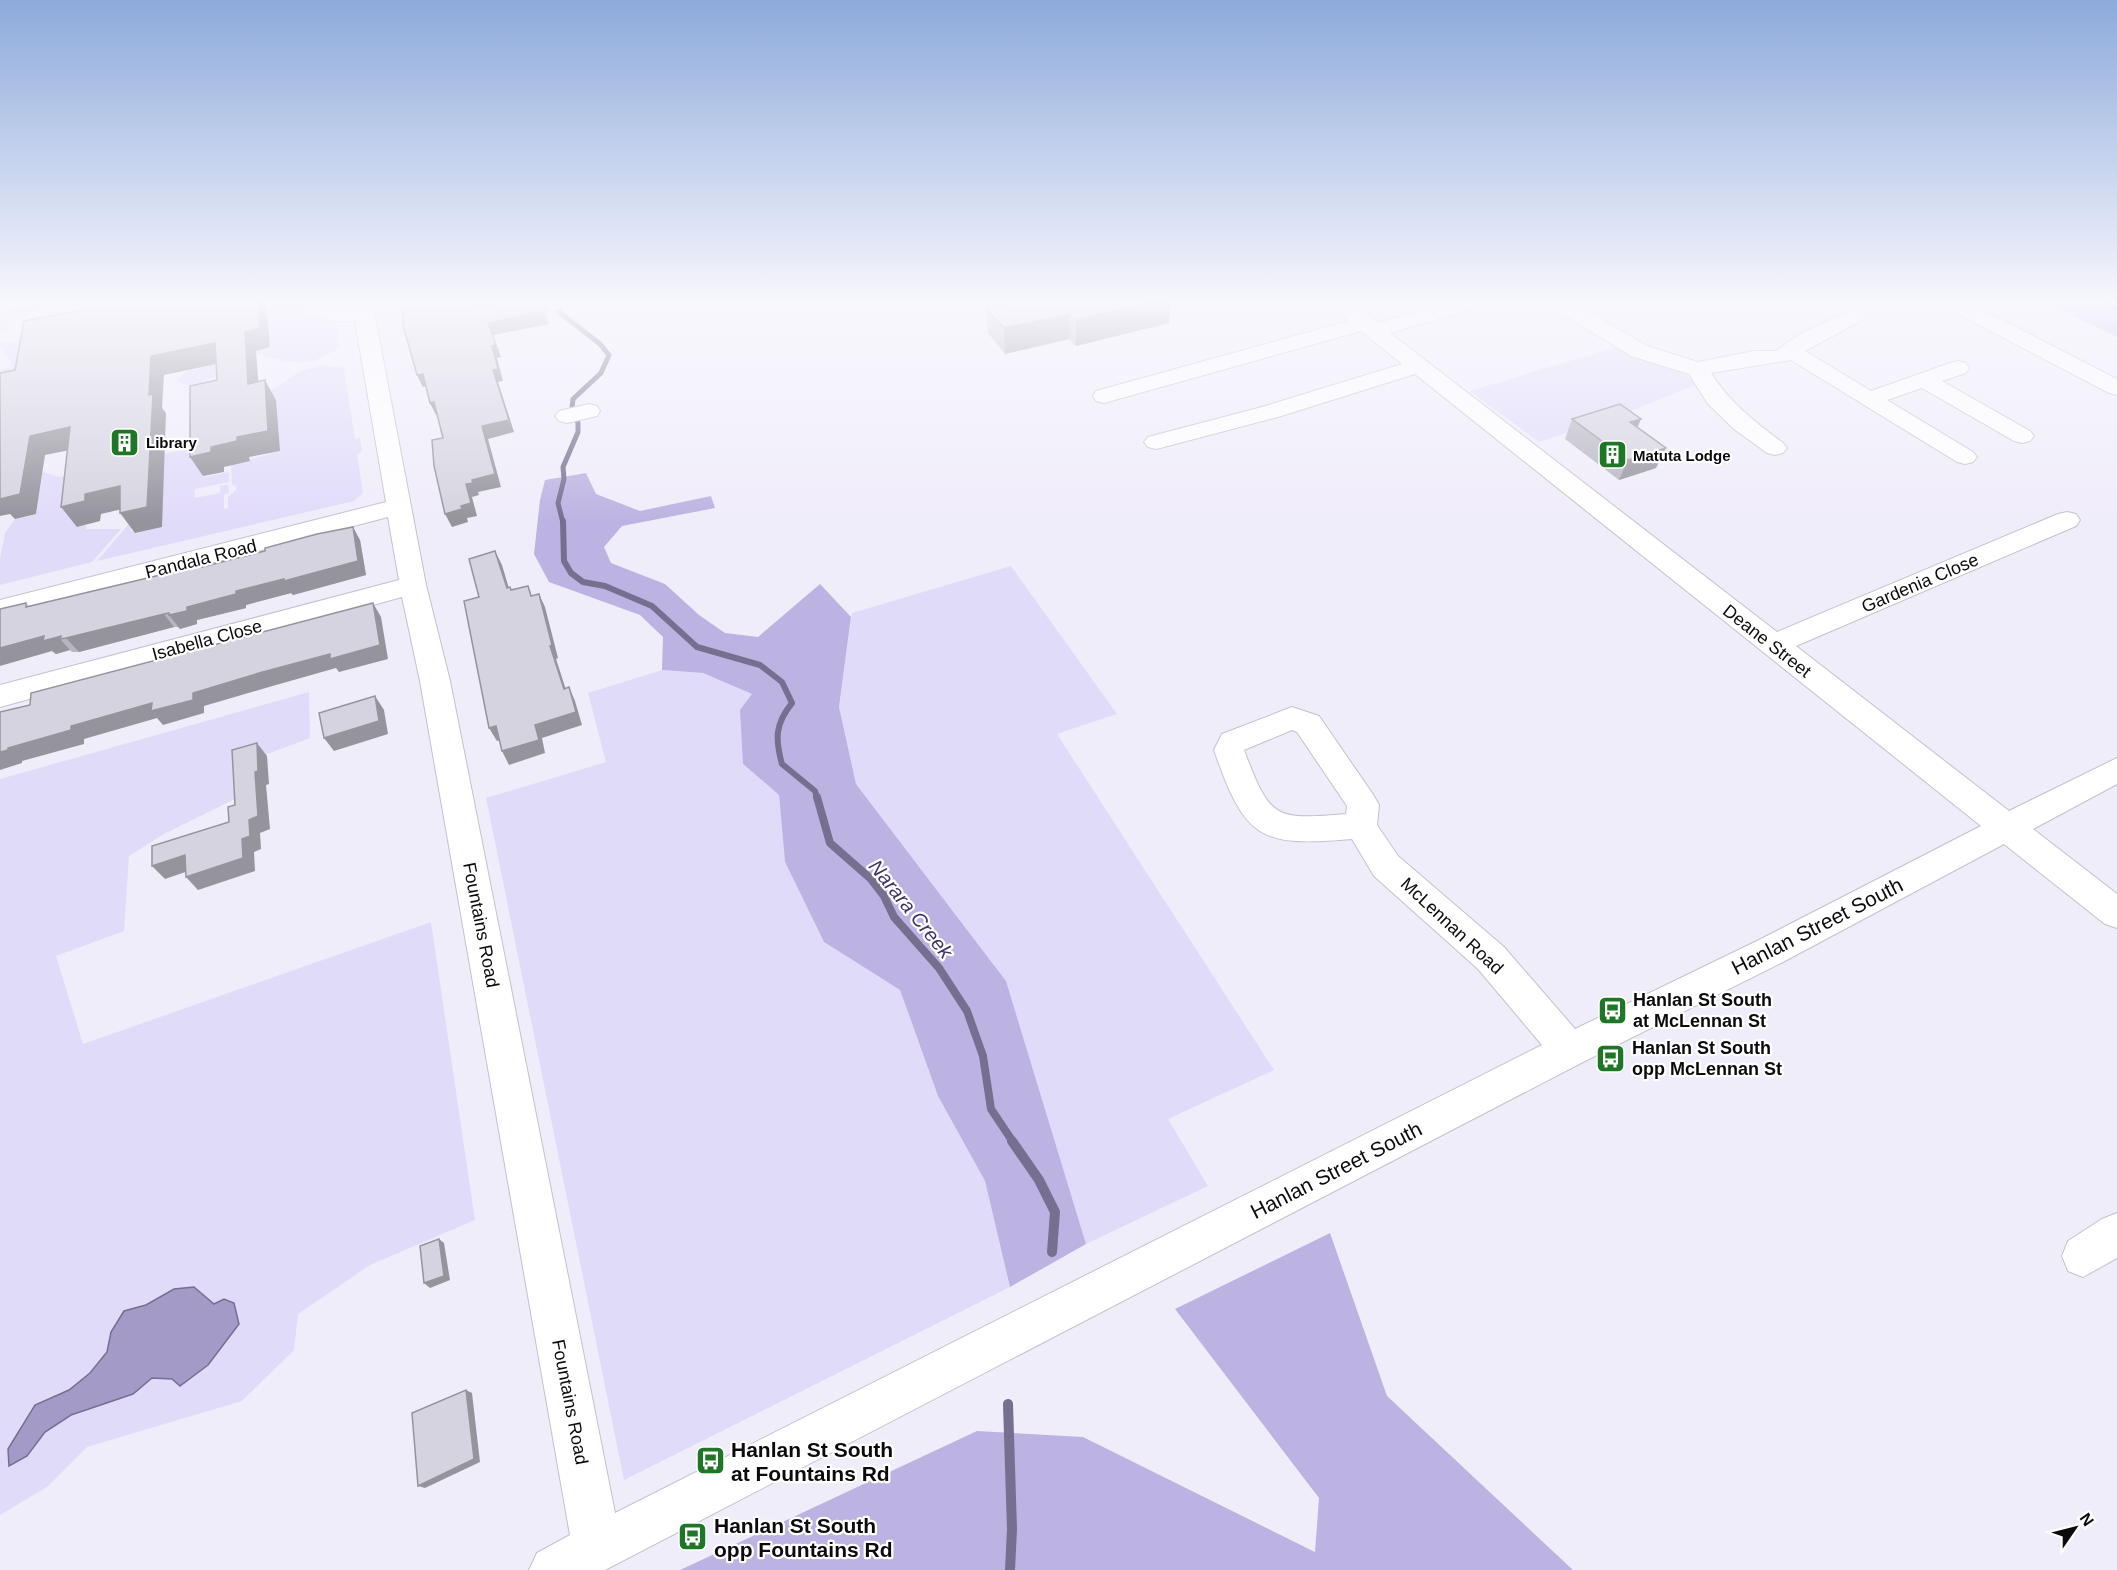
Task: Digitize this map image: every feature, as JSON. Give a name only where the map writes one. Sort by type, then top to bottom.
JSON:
[{"type":"street","name":"Fountains Road","points":[[376,374],[413,585],[435,681],[597,1548]]},
{"type":"street","points":[[1104,396],[1188,374]]},
{"type":"street","points":[[1156,442],[1270,412],[1392,374]]},
{"type":"street","name":"Deane Street","points":[[1429,374],[2117,914]]},
{"type":"street","points":[[1700,374],[1716,399],[1742,424],[1775,447]]},
{"type":"street","points":[[1828,374],[1965,457]]},
{"type":"street","points":[[1869,399],[1940,374]]},
{"type":"street","points":[[2090,374],[2117,388]]},
{"type":"street","points":[[1924,380],[2022,436]]},
{"type":"street","name":"Pandala Road","points":[[0,609],[400,506]]},
{"type":"street","name":"Gardenia Close","points":[[1773,645],[2067,520]]},
{"type":"street","name":"Isabella Close","points":[[0,696],[413,585]]},
{"type":"street","name":"Hanlan Street South","points":[[554,1570],[1570,1050],[1769,952],[2117,770]]},
{"type":"street","name":"McLennan Road","points":[[1361,826],[1386,866],[1491,958],[1570,1050]]},
{"type":"street","points":[[2084,1256],[2117,1233]]},
{"type":"shaded area","points":[[0,374],[29,374],[28,379]]},
{"type":"shaded area","points":[[183,374],[219,374],[190,386],[176,381]]},
{"type":"shaded area","points":[[295,374],[345,374],[355,439],[360,438],[362,452],[357,454],[363,493],[354,501],[97,561],[128,525],[132,524],[131,531],[135,530],[164,454],[187,449],[203,437],[203,477],[229,472],[229,482],[195,489],[194,498],[220,493],[220,486],[228,484],[229,492],[224,495],[224,509],[228,508],[228,497],[236,490],[236,486],[232,485],[231,465],[280,451],[268,399],[264,395]]},
{"type":"shaded area","points":[[1526,374],[1686,374],[1695,385],[1621,415],[1539,442],[1470,391]]},
{"type":"shaded area","points":[[43,472],[60,477],[82,472],[77,527],[86,525],[86,529],[121,529],[92,562],[0,585],[0,558],[5,533],[15,519],[36,514]]},
{"type":"shaded area","points":[[586,473],[596,494],[640,511],[711,496],[715,508],[622,526],[604,547],[611,563],[665,584],[699,615],[725,633],[758,637],[820,584],[851,617],[839,707],[856,784],[1006,981],[1086,1244],[1010,1287],[985,1181],[938,1096],[900,990],[824,942],[785,862],[779,795],[743,764],[740,710],[752,694],[703,673],[662,670],[663,637],[640,615],[549,582],[534,554],[540,500],[545,480]]},
{"type":"shaded area","points":[[1011,566],[1117,714],[1057,734],[1274,1070],[1168,1119],[1208,1186],[1086,1244],[1006,981],[856,784],[839,708],[852,613]]},
{"type":"shaded area","points":[[662,670],[703,673],[752,694],[743,764],[779,795],[785,862],[824,942],[900,990],[938,1096],[985,1181],[1010,1287],[624,1480],[486,798],[606,762],[588,693]]},
{"type":"shaded area","points":[[309,692],[310,738],[243,763],[241,796],[164,834],[129,856],[124,931],[56,956],[83,1044],[431,922],[475,1220],[370,1265],[298,1314],[294,1350],[242,1401],[87,1447],[47,1487],[0,1515],[0,779]]},
{"type":"shaded area","points":[[1330,1233],[1387,1396],[1573,1570],[680,1570],[977,1431],[1083,1437],[1315,1552],[1319,1498],[1175,1309]]},
{"type":"shaded area","points":[[194,1287],[214,1304],[224,1299],[234,1303],[239,1324],[208,1365],[180,1386],[172,1379],[152,1378],[133,1394],[71,1415],[45,1432],[27,1456],[9,1466],[8,1449],[35,1405],[69,1390],[90,1373],[107,1352],[111,1332],[124,1311],[146,1305],[174,1289]]},
{"type":"building","points":[[0,374],[150,374],[149,395],[153,394],[147,507],[120,513],[120,486],[85,494],[85,501],[61,507],[70,427],[30,436],[20,494],[0,499]]},
{"type":"building","points":[[217,374],[247,374],[248,384],[265,380],[268,431],[237,437],[237,441],[211,447],[211,452],[190,457],[190,386],[217,380]]},
{"type":"building","points":[[423,374],[494,374],[509,420],[482,426],[495,474],[472,480],[473,483],[466,484],[471,503],[461,506],[462,509],[445,514],[434,466],[432,440],[443,438],[434,402],[430,403]]},
{"type":"building","points":[[1620,404],[1641,419],[1630,422],[1666,448],[1628,460],[1572,419]]},
{"type":"building","points":[[353,527],[358,561],[236,591],[236,594],[187,607],[187,611],[164,614],[66,638],[60,639],[61,636],[43,641],[44,636],[0,648],[0,609],[26,603],[26,607],[202,565],[202,567],[265,551],[265,548],[317,534]]},
{"type":"building","points":[[495,551],[507,588],[510,587],[511,590],[528,586],[531,596],[539,594],[552,645],[550,646],[564,689],[569,687],[576,712],[535,725],[539,740],[502,751],[496,726],[489,728],[464,601],[479,597],[469,559]]},
{"type":"building","points":[[373,603],[380,645],[330,659],[330,654],[259,673],[193,693],[193,700],[151,711],[152,703],[71,726],[71,730],[0,752],[0,712],[30,705],[31,693]]},
{"type":"building","points":[[375,696],[379,721],[324,738],[319,713]]},
{"type":"building","points":[[257,743],[258,771],[255,772],[258,816],[249,820],[250,836],[242,839],[243,858],[186,877],[185,855],[152,866],[152,846],[229,822],[228,807],[235,805],[232,750]]},
{"type":"building","points":[[439,1239],[444,1276],[424,1283],[420,1246]]},
{"type":"building","points":[[466,1390],[474,1459],[418,1486],[412,1413]]},
{"type":"waterway","name":"Narara Creek","points":[[563,523],[558,503],[564,479],[563,467],[578,432],[578,423],[572,408],[573,399],[600,374]]},
{"type":"waterway","name":"Narara Creek","points":[[563,521],[564,561],[571,573],[583,582],[605,586],[652,606],[697,647],[760,665],[782,682],[792,703],[782,718],[778,732],[778,747],[782,764],[815,791],[817,798]]},
{"type":"waterway","name":"Narara Creek","points":[[817,797],[830,843],[871,879],[884,896],[894,917],[939,968],[967,1011],[983,1056],[991,1109],[1013,1142]]},
{"type":"waterway","name":"Narara Creek","points":[[1012,1141],[1039,1180],[1055,1212],[1052,1252]]},
{"type":"waterway","name":"Narara Creek","points":[[1008,1404],[1012,1529],[1010,1570]]},
{"type":"place","name":"Library","points":[[125,442]]},
{"type":"place","name":"Matuta Lodge","points":[[1612,455]]},
{"type":"place","name":"Hanlan St South at McLennan St","points":[[1612,1010]]},
{"type":"place","name":"Hanlan St South opp McLennan St","points":[[1611,1058]]},
{"type":"place","name":"Hanlan St South at Fountains Rd","points":[[710,1461]]},
{"type":"place","name":"Hanlan St South opp Fountains Rd","points":[[693,1537]]}]
